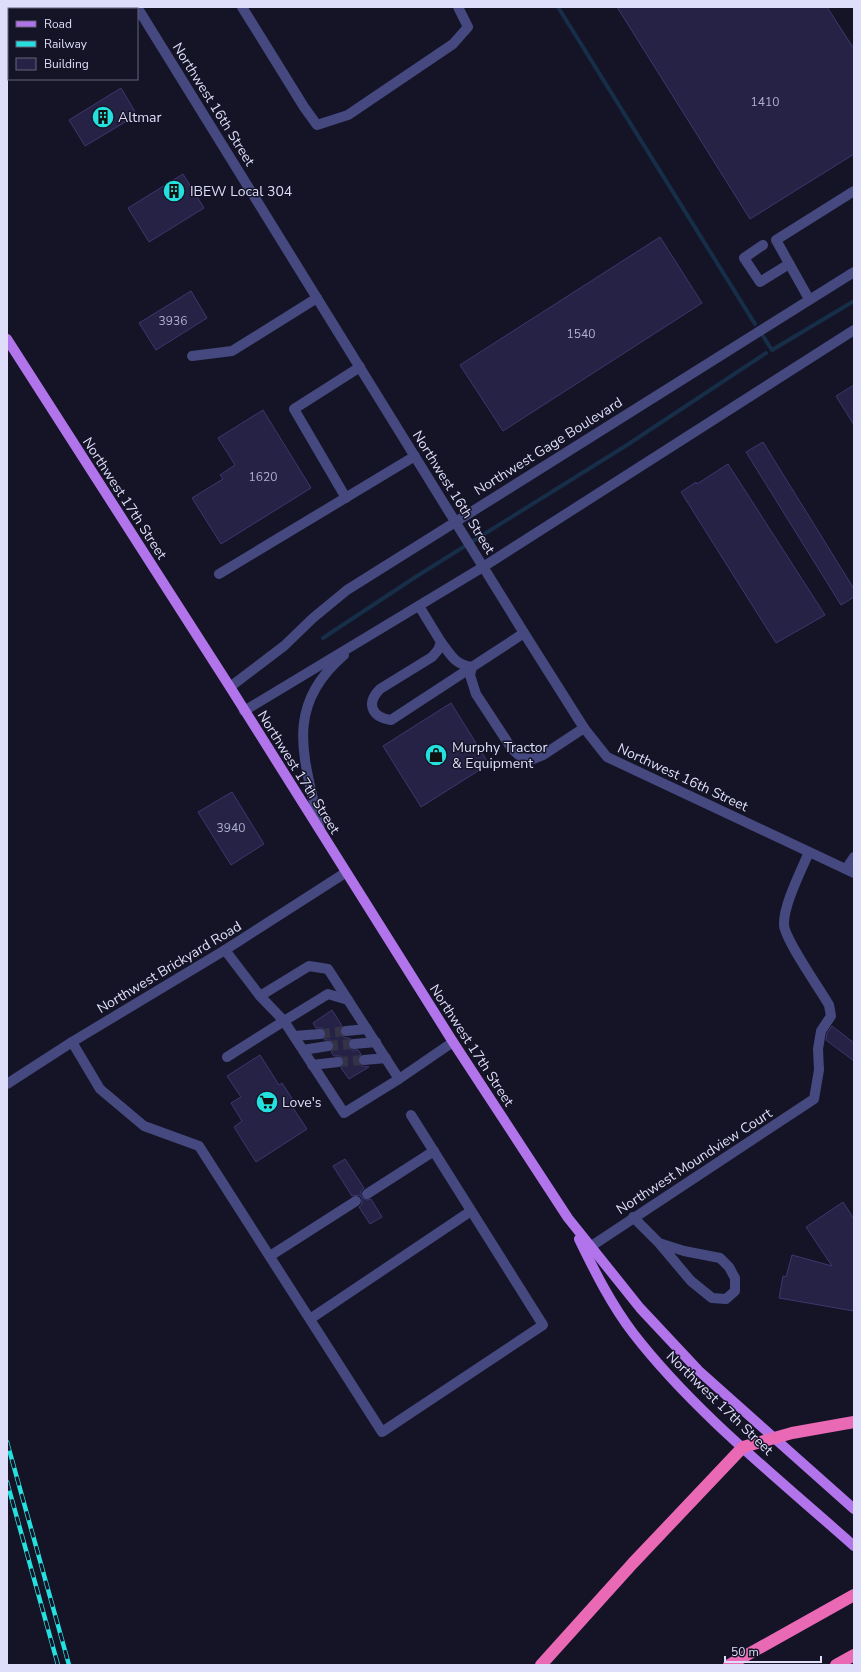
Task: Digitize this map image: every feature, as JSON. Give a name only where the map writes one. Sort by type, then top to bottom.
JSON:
[{"type":"highway","points":[[541,1665],[633,1563],[743,1447],[792,1433],[854,1422]]},
{"type":"highway","points":[[729,1665],[854,1595]]},
{"type":"highway","points":[[836,1665],[854,1655]]},
{"type":"main road","name":"Northwest 17th Street","points":[[7,339],[230,687],[453,1042],[568,1218],[640,1308],[699,1371],[772,1438],[854,1509]]},
{"type":"main road","name":"Northwest 17th Street","points":[[568,1218],[606,1293],[633,1333],[669,1376],[743,1447],[854,1546]]},
{"type":"street","points":[[242,7],[300,101],[317,125],[348,115],[453,44],[468,27],[458,7]]},
{"type":"street","name":"Northwest 16th Street","points":[[138,9],[416,456],[524,633],[584,728],[607,757],[850,871]]},
{"type":"street","points":[[809,299],[776,240],[854,191]]},
{"type":"street","points":[[763,245],[744,258],[760,282],[789,264]]},
{"type":"street","name":"Northwest Gage Boulevard","points":[[230,687],[284,646],[313,618],[347,590],[854,272]]},
{"type":"street","points":[[192,356],[232,351],[317,298]]},
{"type":"street","points":[[244,711],[483,567],[854,330]]},
{"type":"street","points":[[346,498],[294,409],[360,367]]},
{"type":"street","points":[[219,574],[416,456]]},
{"type":"street","points":[[419,606],[441,642],[458,663],[472,667]]},
{"type":"street","points":[[441,642],[438,650],[432,657],[380,689],[373,696],[372,704],[374,713],[381,719],[390,720],[454,680],[524,633]]},
{"type":"street","points":[[320,832],[304,757],[302,731],[306,710],[310,698],[336,662],[366,637]]},
{"type":"street","points":[[472,667],[470,675],[476,694],[512,749],[522,758],[533,759],[543,755],[584,728]]},
{"type":"street","name":"Northwest Moundview Court","points":[[590,1247],[633,1217],[814,1100],[820,1070],[818,1049],[821,1031],[831,1016],[830,1005],[791,943],[784,926],[786,911],[809,852]]},
{"type":"street","points":[[850,871],[854,857]]},
{"type":"street","name":"Northwest Brickyard Road","points":[[7,1084],[72,1042],[225,950],[346,873]]},
{"type":"street","points":[[225,950],[260,996],[284,1021],[344,1114],[453,1042]]},
{"type":"street","points":[[260,996],[309,966],[328,969],[399,1079]]},
{"type":"street","points":[[227,1057],[328,994],[348,1000]]},
{"type":"street","points":[[346,1031],[367,1029]]},
{"type":"street","points":[[294,1036],[320,1034]]},
{"type":"street","points":[[72,1042],[100,1089],[144,1126],[199,1146],[382,1432],[543,1325],[411,1115]]},
{"type":"street","points":[[354,1044],[376,1042]]},
{"type":"street","points":[[303,1050],[328,1046]]},
{"type":"street","points":[[364,1060],[386,1058]]},
{"type":"street","points":[[312,1065],[338,1062]]},
{"type":"street","points":[[367,1194],[434,1151]]},
{"type":"street","points":[[270,1256],[356,1201]]},
{"type":"street","points":[[310,1319],[471,1211]]},
{"type":"street","points":[[633,1217],[659,1243],[690,1281],[712,1298],[726,1299],[735,1291],[735,1278],[729,1267],[720,1258],[684,1251],[659,1243]]},
{"type":"building","points":[[617,7],[827,7],[854,49],[854,154],[750,219]]},
{"type":"building","name":"Altmar","points":[[121,88],[137,115],[85,146],[69,120]]},
{"type":"building","name":"IBEW Local 304","points":[[183,174],[204,208],[149,242],[128,208]]},
{"type":"building","points":[[660,237],[702,303],[503,431],[460,365]]},
{"type":"building","points":[[191,291],[207,318],[156,350],[139,323]]},
{"type":"building","points":[[854,385],[854,425],[836,396]]},
{"type":"building","points":[[263,410],[311,488],[221,544],[192,498],[223,479],[220,475],[235,465],[218,438]]},
{"type":"building","points":[[763,442],[854,589],[854,597],[841,605],[746,452]]},
{"type":"building","points":[[728,464],[825,615],[776,643],[681,492],[696,482],[697,484]]},
{"type":"building","name":"Murphy Tractor & Equipment","points":[[451,703],[489,764],[421,807],[383,746]]},
{"type":"building","points":[[232,792],[264,844],[231,865],[198,812]]},
{"type":"building","points":[[332,1010],[342,1026],[340,1029],[341,1034],[344,1037],[351,1039],[348,1042],[349,1047],[352,1050],[358,1050],[361,1054],[358,1058],[359,1063],[362,1066],[369,1067],[349,1079],[341,1068],[344,1064],[343,1058],[340,1056],[334,1056],[331,1052],[334,1048],[333,1042],[330,1040],[324,1040],[326,1031],[322,1028],[316,1028],[313,1023]]},
{"type":"building","points":[[832,1026],[854,1043],[854,1061],[826,1040],[827,1033]]},
{"type":"building","points":[[260,1055],[279,1085],[282,1083],[293,1100],[289,1102],[307,1129],[256,1162],[234,1127],[242,1121],[231,1103],[241,1097],[227,1076]]},
{"type":"building","points":[[345,1159],[364,1188],[361,1191],[361,1197],[359,1195],[352,1196],[333,1166]]},
{"type":"building","points":[[361,1197],[367,1200],[371,1199],[382,1217],[370,1224],[359,1207],[362,1204]]},
{"type":"building","points":[[843,1202],[854,1219],[854,1311],[779,1298],[783,1276],[786,1277],[792,1255],[832,1266],[806,1227]]},
{"type":"waterway","points":[[558,7],[755,324]]},
{"type":"waterway","points":[[763,336],[772,350],[854,301]]},
{"type":"waterway","points":[[323,638],[417,576],[627,445],[766,353]]},
{"type":"tunnel","points":[[320,1034],[346,1031]]},
{"type":"tunnel","points":[[328,1046],[354,1044]]},
{"type":"tunnel","points":[[338,1062],[364,1060]]},
{"type":"railway","points":[[7,1442],[69,1665]]},
{"type":"railway","points":[[7,1482],[58,1665]]},
{"type":"place","name":"Altmar","points":[[103,117]]},
{"type":"place","name":"IBEW Local 304","points":[[174,191]]},
{"type":"place","name":"Murphy Tractor & Equipment","points":[[436,755]]},
{"type":"place","name":"Love's","points":[[267,1102]]}]
